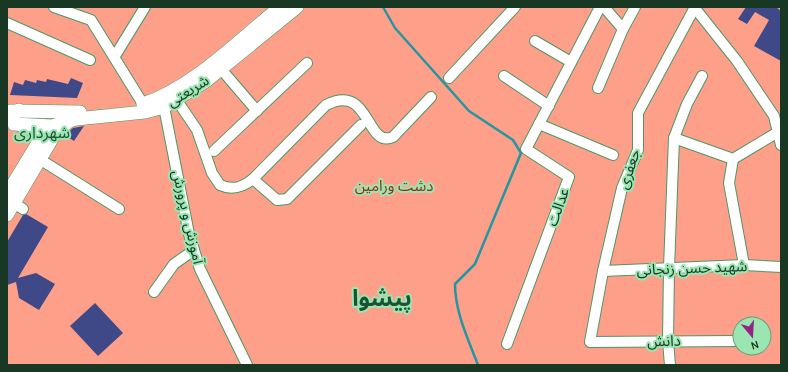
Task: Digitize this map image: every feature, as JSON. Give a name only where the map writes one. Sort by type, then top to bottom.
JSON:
[{"type":"main road","name":"شریعتی","points":[[13,111],[77,112],[143,104],[159,98],[198,74],[280,7]]},
{"type":"main road","name":"شریعتی","points":[[13,124],[55,125],[76,119],[145,112],[164,107],[206,81],[297,7]]},
{"type":"main road","points":[[7,215],[15,202],[36,157],[38,143],[38,137],[30,128],[13,124],[13,111]]},
{"type":"main road","points":[[51,142],[50,128],[55,125],[58,116],[53,111]]},
{"type":"main road","points":[[36,157],[51,142],[58,129],[76,119]]},
{"type":"street","points":[[54,7],[91,20],[115,56],[143,104]]},
{"type":"street","points":[[115,56],[145,7]]},
{"type":"street","points":[[449,78],[515,7]]},
{"type":"street","name":"عدالت","points":[[507,344],[569,177],[526,149],[600,7]]},
{"type":"street","points":[[604,7],[623,30]]},
{"type":"street","points":[[598,88],[623,30],[635,7]]},
{"type":"street","points":[[694,7],[737,60],[774,116],[781,144]]},
{"type":"street","name":"جعفری","points":[[590,342],[603,271],[622,188],[638,150],[638,113],[694,7]]},
{"type":"street","points":[[7,23],[90,60]]},
{"type":"street","points":[[535,41],[571,62]]},
{"type":"street","points":[[214,152],[307,63]]},
{"type":"street","points":[[221,69],[257,111]]},
{"type":"street","points":[[504,76],[549,106]]},
{"type":"street","points":[[670,365],[668,340],[669,268],[674,138],[687,104],[702,76]]},
{"type":"street","points":[[176,99],[197,130],[212,173],[220,185],[236,188],[244,186],[253,179],[326,105],[336,100],[350,100],[366,115],[374,132],[378,136],[388,139],[393,137],[431,97]]},
{"type":"street","name":"آموزش و پرورش","points":[[164,107],[189,234],[200,269],[247,365]]},
{"type":"street","points":[[539,124],[613,154]]},
{"type":"street","points":[[253,179],[277,200],[286,199],[361,125]]},
{"type":"street","points":[[744,265],[728,183],[733,160],[778,132]]},
{"type":"street","points":[[674,138],[733,160]]},
{"type":"street","points":[[36,157],[119,208]]},
{"type":"street","points":[[154,292],[174,264],[194,250]]},
{"type":"street","name":"شهید حسن زنجانی","points":[[603,271],[744,265],[781,267]]},
{"type":"street","name":"دانش","points":[[590,342],[668,340],[732,341]]},
{"type":"green space","name":"دشت ورامین","points":[[7,7],[781,7],[781,365],[7,365]]},
{"type":"building","points":[[746,7],[776,7],[781,11],[781,61],[754,46],[769,20],[755,12],[747,24],[738,19]]},
{"type":"building","points":[[71,78],[83,83],[77,98],[10,95],[14,82],[23,85],[25,80],[36,83],[37,80],[46,82],[47,79],[68,84]]},
{"type":"building","points":[[84,126],[74,141],[65,135],[73,128]]},
{"type":"building","points":[[26,214],[48,227],[18,278],[36,273],[55,284],[39,310],[19,298],[16,282],[7,285],[7,242],[23,215]]},
{"type":"building","points":[[95,303],[123,333],[98,356],[70,326]]},
{"type":"waterway","points":[[383,7],[395,28],[469,111],[513,140],[521,153],[475,264],[455,284],[457,305],[466,335],[478,365]]},
{"type":"district","name":"شهرداری","points":[[42,132]]},
{"type":"district","name":"پیشوا","points":[[382,298]]}]
